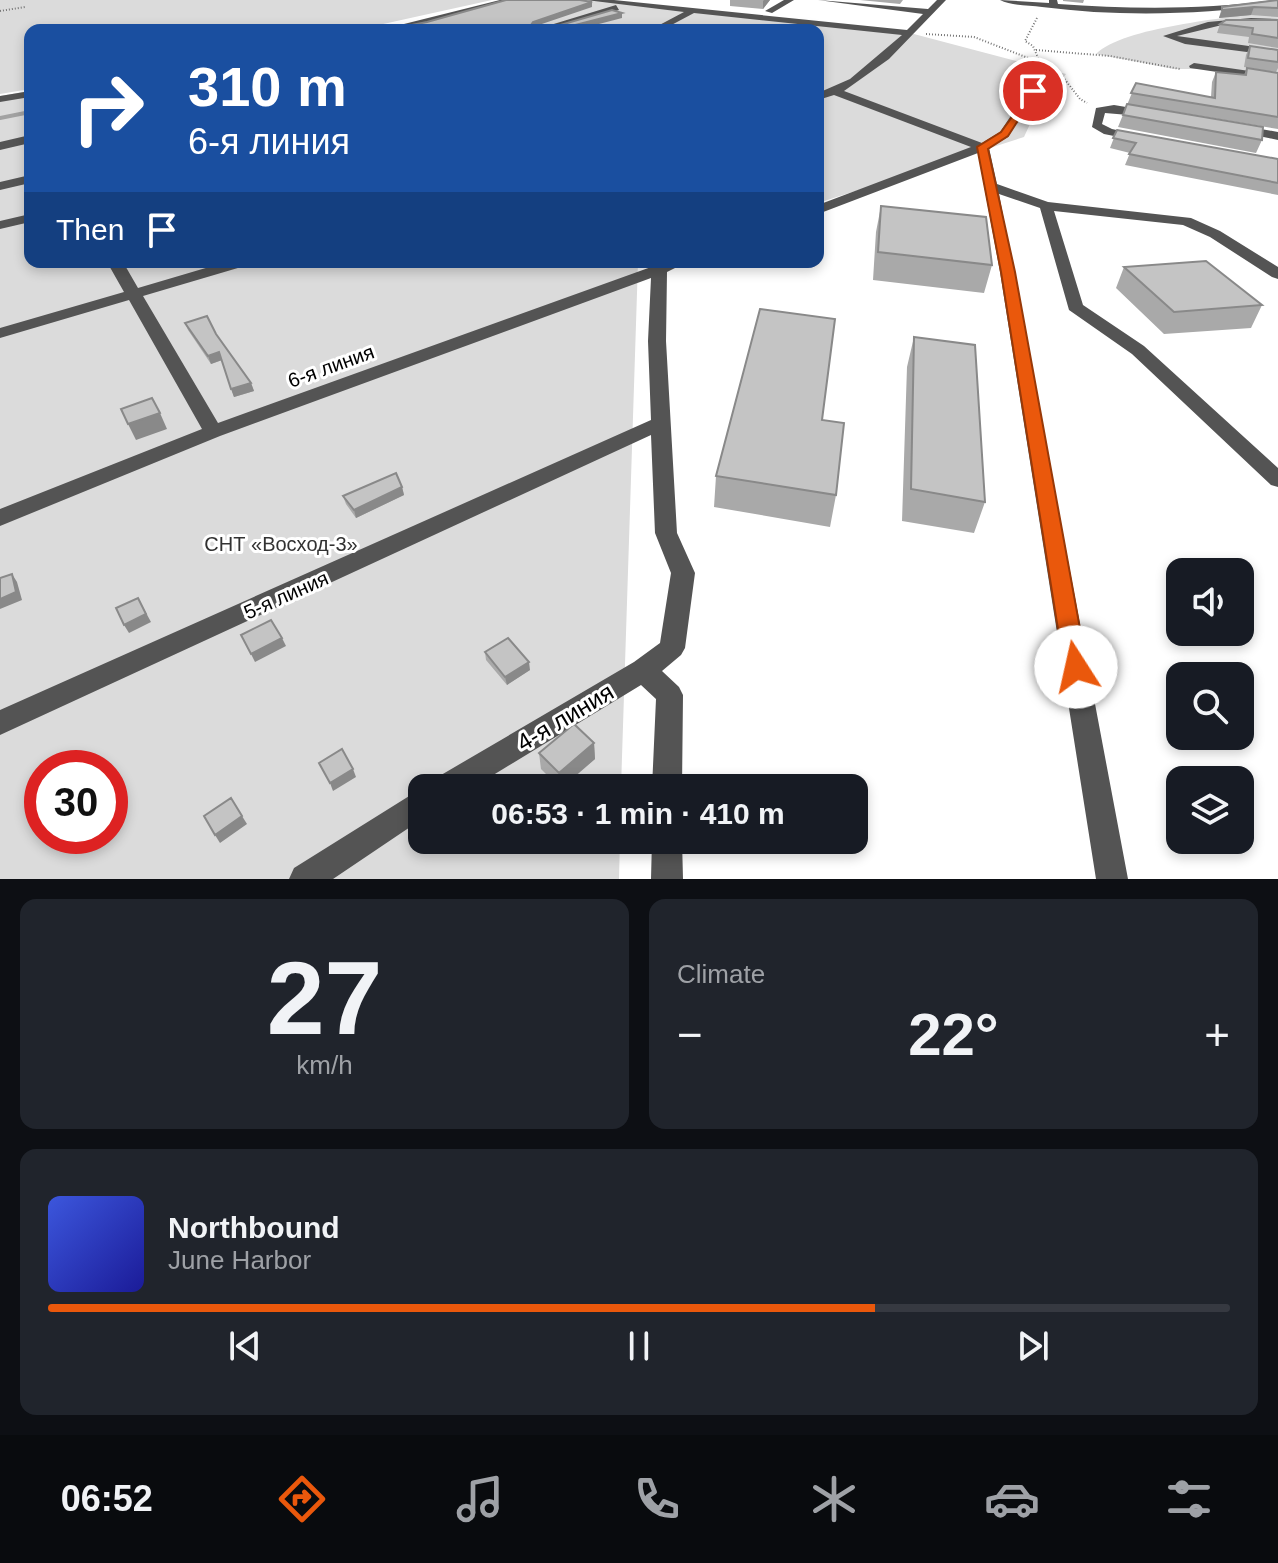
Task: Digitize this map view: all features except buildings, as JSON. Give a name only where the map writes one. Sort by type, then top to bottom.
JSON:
[{"type":"street","points":[[410,24],[510,0]]},
{"type":"street","points":[[590,0],[691,12],[767,15],[909,32]]},
{"type":"street","points":[[756,24],[790,0]]},
{"type":"street","points":[[822,0],[930,12]]},
{"type":"street","points":[[824,95],[837,92],[861,77],[942,0]]},
{"type":"street","points":[[1004,0],[1230,9],[1278,2]]},
{"type":"street","points":[[560,24],[631,4]]},
{"type":"street","points":[[667,24],[691,12]]},
{"type":"street","points":[[1278,22],[1207,25],[1168,36],[1278,53]]},
{"type":"street","points":[[1194,66],[1278,78]]},
{"type":"street","points":[[824,208],[983,147],[1004,134],[1049,69]]},
{"type":"street","points":[[837,92],[983,147]]},
{"type":"street","points":[[0,99],[24,95]]},
{"type":"street","points":[[1161,142],[1117,134],[1096,125],[1100,110],[1127,110],[1172,118]]},
{"type":"street","points":[[1233,128],[1278,136]]},
{"type":"street","points":[[0,146],[24,140]]},
{"type":"street","points":[[983,147],[1112,879]]},
{"type":"street","points":[[0,186],[24,180]]},
{"type":"street","points":[[992,187],[1046,206],[1186,221],[1215,234],[1278,274]]},
{"type":"street","points":[[1046,206],[1075,307],[1138,350],[1278,480]]},
{"type":"street","points":[[0,225],[24,219]]},
{"type":"street","points":[[118,268],[213,432]]},
{"type":"street","points":[[0,333],[222,268]]},
{"type":"street","name":"6-я линия","points":[[0,518],[213,432],[664,268]]},
{"type":"street","name":"4-я линия","points":[[469,774],[643,670],[672,648],[683,573],[666,533],[659,424],[669,268]]},
{"type":"street","name":"5-я линия","points":[[0,723],[659,424]]},
{"type":"street","points":[[643,670],[670,695],[667,774]]},
{"type":"street","points":[[305,879],[408,811]]},
{"type":"street","points":[[667,854],[667,879]]},
{"type":"path","points":[[0,11],[25,7]]},
{"type":"path","points":[[1035,19],[1025,41],[1036,50],[1118,57],[1187,70],[1219,70]]},
{"type":"path","points":[[909,32],[974,37],[1039,62],[1036,50]]},
{"type":"path","points":[[1049,69],[1062,73],[1080,99],[1100,110]]},
{"type":"green space","points":[[0,0],[492,0],[383,24],[24,24],[24,90],[0,94]]},
{"type":"green space","points":[[504,0],[599,0],[910,33],[1066,74],[1035,113],[1024,137],[824,201],[824,24],[407,24]]},
{"type":"green space","points":[[1278,9],[1278,76],[1223,69],[1174,69],[1096,54],[1111,44],[1155,30]]},
{"type":"green space","name":"СНТ «Восход-3»","points":[[24,92],[24,268],[638,268],[621,774],[408,774],[408,854],[620,854],[619,879],[0,879],[0,96]]},
{"type":"waterway","points":[[0,118],[24,113]]},
{"type":"route","points":[[1033,91],[1004,134],[983,147],[1008,272],[1076,667]]}]
